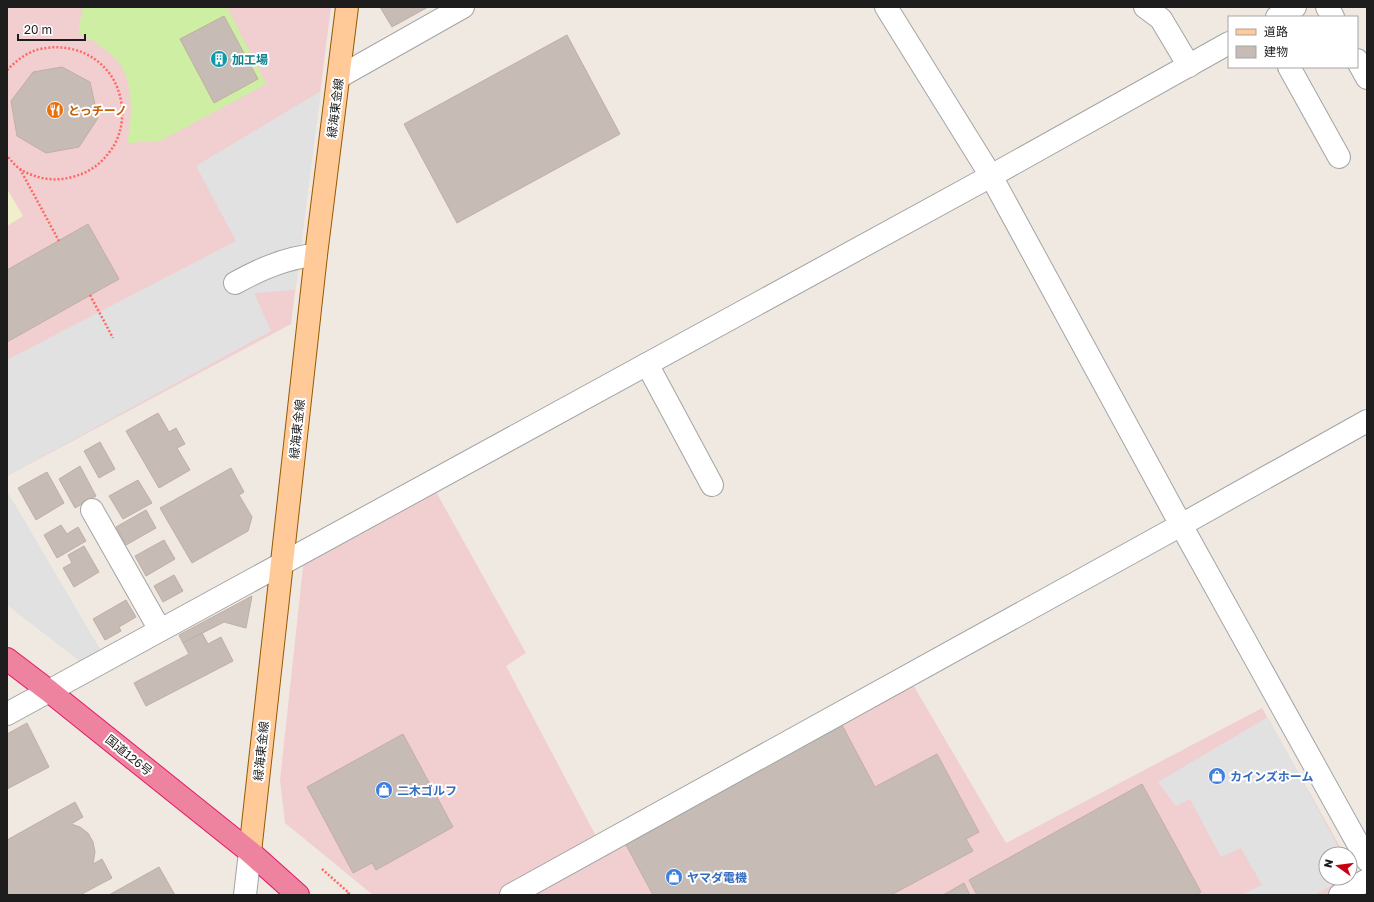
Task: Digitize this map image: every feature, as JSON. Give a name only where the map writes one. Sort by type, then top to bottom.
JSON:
[{"type":"highway","name":"国道126号","points":[[7,659],[250,852],[298,895]]},
{"type":"highway","name":"国道126号","points":[[250,852],[314,895]]},
{"type":"main road","name":"緑海東金線","points":[[250,852],[316,255],[347,7]]},
{"type":"street","points":[[339,77],[463,7]]},
{"type":"street","points":[[886,7],[990,176],[1367,860]]},
{"type":"street","points":[[1145,7],[1161,19],[1189,66]]},
{"type":"street","points":[[1279,16],[1295,7]]},
{"type":"street","points":[[1327,7],[1332,16]]},
{"type":"street","points":[[7,714],[990,176],[1228,44]]},
{"type":"street","points":[[1358,62],[1367,78]]},
{"type":"street","points":[[1290,68],[1339,157]]},
{"type":"street","points":[[235,283],[258,270],[300,256],[316,255]]},
{"type":"street","points":[[647,364],[712,486]]},
{"type":"street","points":[[511,895],[1367,421]]},
{"type":"street","points":[[92,510],[160,630]]},
{"type":"street","points":[[245,895],[250,852]]},
{"type":"street","points":[[1340,895],[1367,880]]},
{"type":"path","points":[[7,70],[20,58],[39,49],[59,46],[80,50],[98,60],[112,76],[122,97],[123,120],[117,143],[103,161],[84,174],[61,180],[38,178],[20,168],[7,156]]},
{"type":"path","points":[[20,168],[59,241]]},
{"type":"path","points":[[90,295],[113,338]]},
{"type":"path","points":[[322,870],[348,894]]},
{"type":"shaded area","points":[[7,7],[331,7],[291,324],[7,476]]},
{"type":"shaded area","points":[[321,91],[295,290],[254,293],[271,331],[7,476],[7,360],[236,241],[196,166]]},
{"type":"shaded area","points":[[435,490],[526,653],[506,666],[605,853],[912,683],[1006,843],[1262,708],[1340,846],[1318,846],[1318,886],[1358,886],[1358,879],[1367,895],[373,895],[285,823],[280,780],[304,558]]},
{"type":"shaded area","points":[[7,491],[100,649],[82,663],[7,605]]},
{"type":"shaded area","points":[[1268,717],[1338,846],[1318,846],[1318,886],[1331,886],[1314,895],[1242,895],[1262,885],[1241,848],[1221,857],[1190,799],[1176,806],[1158,782]]},
{"type":"green space","points":[[83,7],[227,7],[266,84],[160,141],[127,143],[131,103],[125,72],[111,54],[95,42],[78,33]]},
{"type":"green space","points":[[7,189],[23,216],[7,226]]},
{"type":"building","points":[[380,7],[428,7],[392,27]]},
{"type":"building","name":"加工場","points":[[224,16],[258,79],[214,103],[180,39]]},
{"type":"building","points":[[567,35],[620,134],[457,223],[404,124]]},
{"type":"building","points":[[62,67],[90,82],[98,118],[79,147],[46,153],[17,136],[11,101],[33,72]]},
{"type":"building","points":[[88,224],[119,279],[7,342],[7,270]]},
{"type":"building","points":[[158,413],[169,432],[176,428],[185,444],[177,448],[190,470],[159,488],[126,431]]},
{"type":"building","points":[[100,442],[115,469],[99,478],[84,451]]},
{"type":"building","points":[[80,466],[96,496],[75,508],[59,479]]},
{"type":"building","points":[[231,468],[244,492],[239,495],[252,517],[248,531],[192,563],[160,508]]},
{"type":"building","points":[[47,472],[64,503],[36,520],[18,488]]},
{"type":"building","points":[[138,480],[152,503],[123,519],[109,496]]},
{"type":"building","points":[[146,510],[156,528],[126,545],[116,527]]},
{"type":"building","points":[[61,525],[67,534],[78,527],[86,541],[57,558],[44,535]]},
{"type":"building","points":[[164,540],[175,559],[146,576],[135,556]]},
{"type":"building","points":[[84,546],[99,572],[74,587],[63,568],[72,563],[68,555]]},
{"type":"building","points":[[174,575],[183,591],[163,602],[154,586]]},
{"type":"building","points":[[252,596],[246,628],[224,622],[183,643],[179,635]]},
{"type":"building","points":[[126,600],[136,617],[119,627],[121,631],[105,640],[93,619]]},
{"type":"building","points":[[202,633],[208,644],[221,637],[233,661],[146,706],[134,683],[189,654],[183,643]]},
{"type":"building","points":[[27,723],[49,767],[7,789],[7,734]]},
{"type":"building","points":[[842,725],[875,787],[937,754],[979,832],[966,839],[973,851],[891,895],[653,895],[625,843]]},
{"type":"building","points":[[403,734],[453,827],[376,870],[372,863],[353,873],[307,787]]},
{"type":"building","points":[[1142,784],[1201,892],[1196,895],[977,895],[969,880]]},
{"type":"building","points":[[75,802],[83,817],[71,824],[80,827],[88,833],[93,842],[95,852],[93,864],[102,859],[112,878],[80,895],[7,895],[7,840]]},
{"type":"building","points":[[159,867],[175,895],[109,895]]},
{"type":"building","points":[[964,883],[970,895],[943,895]]},
{"type":"place","name":"加工場","points":[[219,59]]},
{"type":"place","name":"とっチーノ","points":[[55,110]]},
{"type":"place","name":"カインズホーム","points":[[1217,776]]},
{"type":"place","name":"二木ゴルフ","points":[[384,790]]},
{"type":"place","name":"ヤマダ電機","points":[[674,877]]}]
